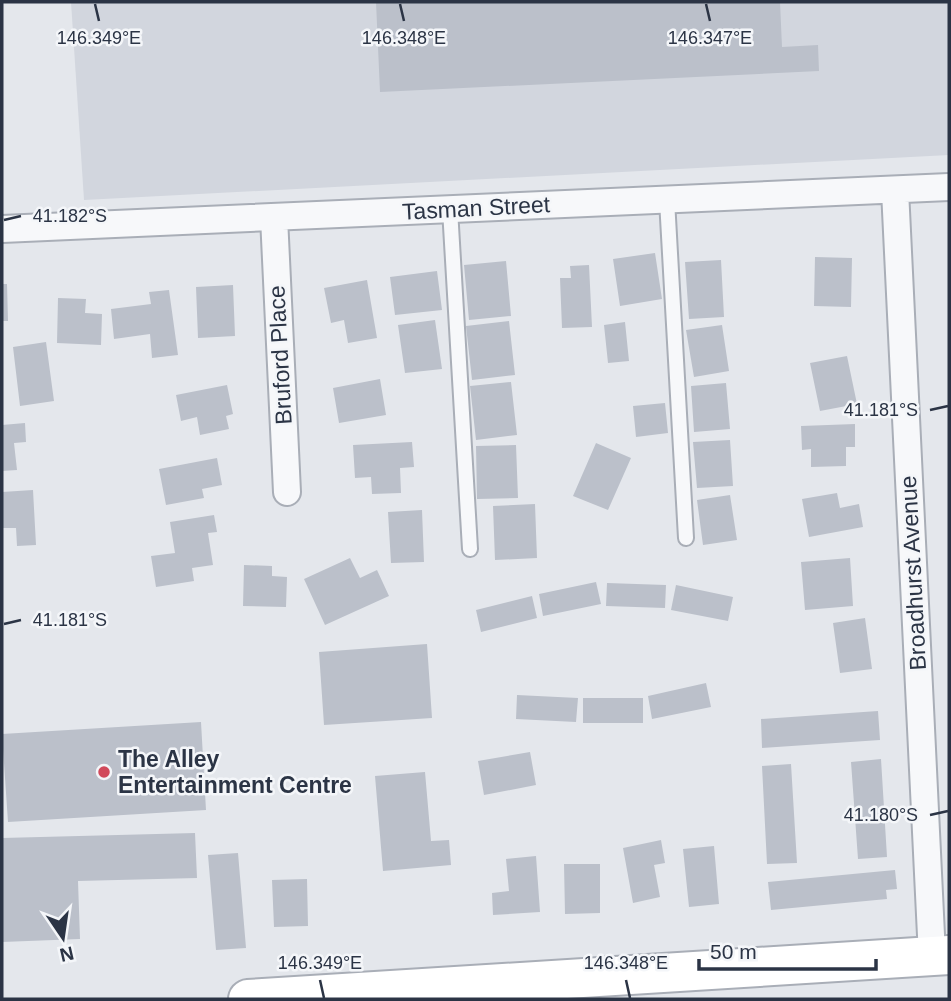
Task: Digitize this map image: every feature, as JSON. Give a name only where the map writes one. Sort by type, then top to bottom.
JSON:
[{"type":"main road","points":[[248,999],[941,956]]},
{"type":"street","name":"Tasman Street","points":[[2,229],[949,187]]},
{"type":"street","name":"Broadhurst Avenue","points":[[895,190],[941,956]]},
{"type":"street","name":"Bruford Place","points":[[274,217],[287,492]]},
{"type":"lane","points":[[667,200],[686,538]]},
{"type":"lane","points":[[450,209],[470,549]]},
{"type":"shaded area","points":[[71,2],[949,2],[949,155],[84,200]]},
{"type":"building","points":[[376,2],[780,2],[782,47],[818,45],[819,71],[380,92]]},
{"type":"building","points":[[655,253],[662,299],[620,306],[613,259]]},
{"type":"building","points":[[815,257],[852,258],[851,307],[814,306]]},
{"type":"building","points":[[721,260],[724,317],[689,319],[685,262]]},
{"type":"building","points":[[506,261],[511,316],[469,320],[464,265]]},
{"type":"building","points":[[589,265],[592,327],[562,328],[560,278],[571,278],[570,266]]},
{"type":"building","points":[[437,271],[442,310],[395,315],[390,277]]},
{"type":"building","points":[[367,280],[377,338],[348,343],[344,320],[331,323],[324,288]]},
{"type":"building","points":[[2,284],[7,284],[8,321],[2,321]]},
{"type":"building","points":[[233,285],[235,336],[198,338],[196,287]]},
{"type":"building","points":[[169,290],[178,355],[152,358],[150,334],[114,339],[111,309],[151,304],[149,292]]},
{"type":"building","points":[[58,298],[86,299],[85,313],[102,314],[101,345],[57,343]]},
{"type":"building","points":[[435,320],[442,369],[405,373],[398,325]]},
{"type":"building","points":[[509,321],[515,375],[472,380],[466,326]]},
{"type":"building","points":[[625,322],[629,361],[608,363],[604,325]]},
{"type":"building","points":[[722,325],[729,371],[694,377],[686,330]]},
{"type":"building","points":[[46,342],[54,401],[20,406],[13,347]]},
{"type":"building","points":[[847,356],[857,404],[820,411],[810,363]]},
{"type":"building","points":[[380,379],[386,415],[339,423],[333,388]]},
{"type":"building","points":[[511,382],[517,435],[476,440],[470,386]]},
{"type":"building","points":[[726,383],[730,429],[694,432],[691,386]]},
{"type":"building","points":[[227,385],[233,414],[226,416],[229,429],[200,435],[197,417],[181,421],[176,395]]},
{"type":"building","points":[[665,403],[668,433],[636,437],[633,406]]},
{"type":"building","points":[[25,423],[26,442],[14,443],[17,470],[2,471],[2,425]]},
{"type":"building","points":[[855,424],[855,447],[846,447],[846,466],[811,467],[811,449],[802,450],[801,426]]},
{"type":"building","points":[[730,440],[733,486],[697,488],[693,442]]},
{"type":"building","points":[[412,442],[414,467],[400,468],[401,493],[372,494],[371,477],[355,478],[353,445]]},
{"type":"building","points":[[596,443],[631,458],[608,510],[573,496]]},
{"type":"building","points":[[516,445],[518,498],[477,499],[476,446]]},
{"type":"building","points":[[217,458],[222,485],[202,489],[204,498],[166,505],[159,469]]},
{"type":"building","points":[[33,490],[36,545],[17,546],[16,528],[2,528],[2,492]]},
{"type":"building","points":[[837,493],[840,508],[859,504],[863,527],[809,537],[802,499]]},
{"type":"building","points":[[730,495],[737,540],[703,545],[697,500]]},
{"type":"building","points":[[535,504],[537,558],[495,560],[493,506]]},
{"type":"building","points":[[422,510],[424,562],[391,563],[388,512]]},
{"type":"building","points":[[214,515],[217,532],[208,533],[213,565],[192,568],[194,581],[156,587],[151,556],[175,553],[170,522]]},
{"type":"building","points":[[350,558],[360,578],[377,570],[389,596],[325,625],[304,579]]},
{"type":"building","points":[[850,558],[853,606],[805,610],[801,562]]},
{"type":"building","points":[[244,565],[272,566],[272,576],[287,577],[286,607],[243,606]]},
{"type":"building","points":[[596,582],[601,604],[543,616],[539,594]]},
{"type":"building","points":[[607,583],[666,585],[665,608],[606,606]]},
{"type":"building","points":[[676,585],[733,597],[728,621],[671,610]]},
{"type":"building","points":[[532,596],[537,618],[481,632],[476,610]]},
{"type":"building","points":[[865,618],[872,669],[840,673],[833,623]]},
{"type":"building","points":[[427,644],[432,718],[324,725],[319,652]]},
{"type":"building","points":[[706,683],[711,707],[652,719],[648,696]]},
{"type":"building","points":[[517,695],[578,698],[576,722],[516,719]]},
{"type":"building","points":[[583,698],[643,698],[643,723],[583,723]]},
{"type":"building","points":[[878,711],[880,740],[762,748],[761,719]]},
{"type":"building","name":"The Alley Entertainment Centre","points":[[201,722],[206,810],[8,822],[2,734]]},
{"type":"building","points":[[530,752],[536,785],[484,795],[478,761]]},
{"type":"building","points":[[881,759],[887,857],[858,859],[851,762]]},
{"type":"building","points":[[791,764],[797,863],[767,864],[762,766]]},
{"type":"building","points":[[425,772],[431,841],[449,840],[451,865],[383,871],[375,776]]},
{"type":"building","points":[[195,833],[197,878],[78,881],[80,939],[2,942],[2,838]]},
{"type":"building","points":[[661,840],[665,863],[654,865],[660,897],[633,903],[623,848]]},
{"type":"building","points":[[714,846],[719,904],[689,907],[683,849]]},
{"type":"building","points":[[238,853],[246,948],[216,950],[208,855]]},
{"type":"building","points":[[536,856],[540,912],[493,915],[492,893],[509,891],[506,859]]},
{"type":"building","points":[[564,864],[600,864],[600,913],[565,914]]},
{"type":"building","points":[[895,870],[897,889],[886,890],[887,899],[771,910],[768,882]]},
{"type":"building","points":[[307,879],[308,926],[274,927],[272,880]]},
{"type":"place","name":"The Alley Entertainment Centre","points":[[104,772]]}]
